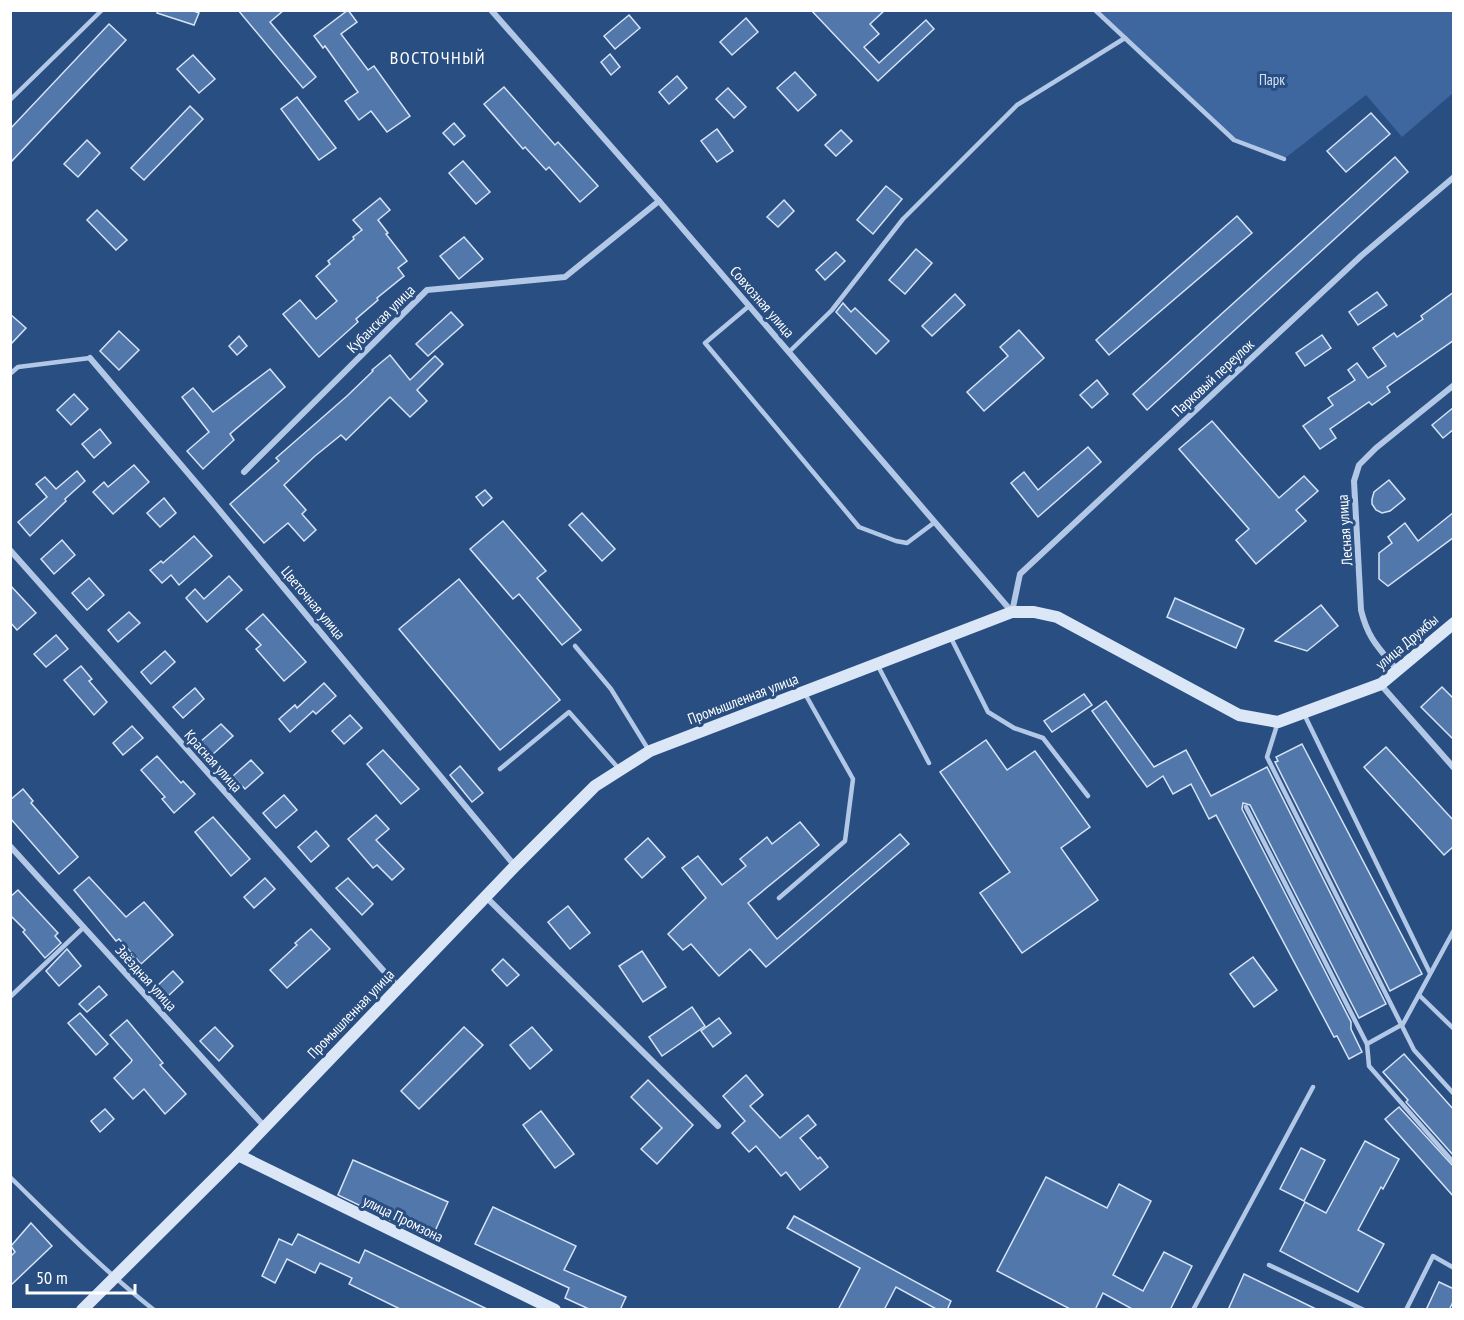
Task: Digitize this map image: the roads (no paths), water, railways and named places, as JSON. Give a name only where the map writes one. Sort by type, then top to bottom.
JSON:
[{"type":"main road","name":"Промышленная улица","points":[[82,1310],[238,1155],[515,866],[595,786],[650,752],[1011,612],[1034,612],[1057,617],[1239,715],[1278,722]]},
{"type":"main road","name":"улица Дружбы","points":[[1381,684],[1454,623]]},
{"type":"main road","points":[[1278,722],[1381,684]]},
{"type":"main road","name":"улица Промзона","points":[[238,1155],[555,1310]]},
{"type":"street","name":"Совхозная улица","points":[[491,10],[659,201],[1011,612]]},
{"type":"street","name":"Парковый переулок","points":[[1011,612],[1020,574],[1361,256],[1454,177]]},
{"type":"street","name":"Кубанская улица","points":[[244,472],[427,290],[564,277],[659,201]]},
{"type":"street","name":"Цветочная улица","points":[[90,358],[203,490],[515,866]]},
{"type":"street","name":"Лесная улица","points":[[1398,670],[1375,645],[1366,629],[1361,610],[1354,481],[1359,465],[1376,448],[1454,385]]},
{"type":"street","name":"Красная улица","points":[[10,550],[399,987]]},
{"type":"street","points":[[1381,684],[1454,768]]},
{"type":"street","name":"Звёздная улица","points":[[10,846],[264,1126]]},
{"type":"street","points":[[486,897],[718,1126]]},
{"type":"lane","points":[[10,100],[102,10]]},
{"type":"lane","points":[[1095,10],[1234,140],[1284,159]]},
{"type":"lane","points":[[789,352],[832,310],[903,219],[1017,105],[1125,38]]},
{"type":"lane","points":[[749,306],[705,343],[859,527],[907,543],[935,522]]},
{"type":"lane","points":[[10,374],[18,367],[90,358]]},
{"type":"lane","points":[[950,636],[988,712],[1014,729],[1043,738],[1088,796]]},
{"type":"lane","points":[[575,646],[611,689],[650,752]]},
{"type":"lane","points":[[876,664],[929,763]]},
{"type":"lane","points":[[779,898],[844,841],[853,779],[804,692]]},
{"type":"lane","points":[[500,769],[569,712],[620,770]]},
{"type":"lane","points":[[1304,712],[1430,973]]},
{"type":"lane","points":[[1278,722],[1267,758],[1403,1024],[1414,1050],[1454,1094]]},
{"type":"lane","points":[[1246,807],[1367,1044],[1369,1066],[1454,1163]]},
{"type":"lane","points":[[10,998],[84,927]]},
{"type":"lane","points":[[1367,1044],[1403,1024],[1454,930]]},
{"type":"lane","points":[[1419,995],[1454,1029]]},
{"type":"lane","points":[[1193,1310],[1313,1087]]},
{"type":"lane","points":[[10,1177],[114,1278],[154,1310]]},
{"type":"lane","points":[[1406,1310],[1433,1256],[1454,1268]]},
{"type":"lane","points":[[1269,1265],[1364,1310]]},
{"type":"district","name":"ВОСТОЧНЫЙ","points":[[438,58]]},
{"type":"park label","name":"Парк","points":[[1272,80]]}]
